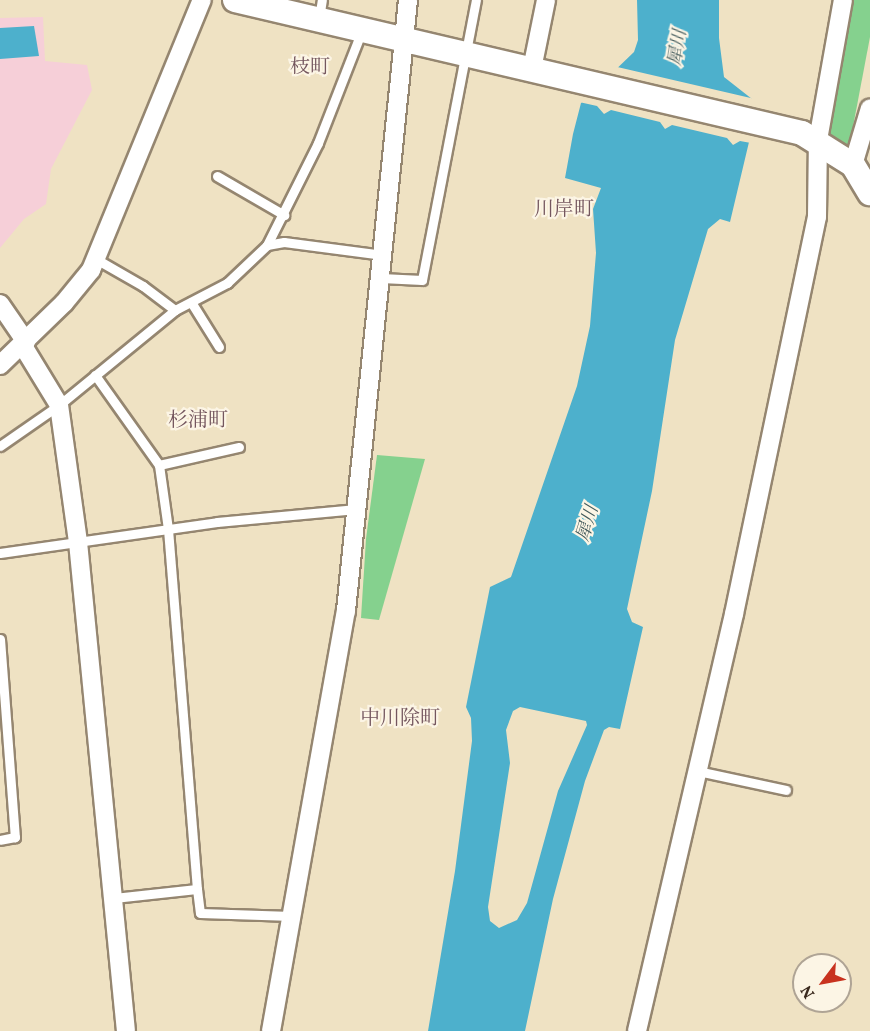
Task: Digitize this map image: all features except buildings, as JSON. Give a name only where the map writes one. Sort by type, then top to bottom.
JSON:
[{"type":"street","points":[[0,365],[64,303],[96,259],[202,0]]},
{"type":"street","points":[[235,0],[320,10],[362,30],[810,137],[854,165],[870,193]]},
{"type":"street","points":[[271,1031],[346,611],[406,41],[408,0]]},
{"type":"street","points":[[537,71],[546,0]]},
{"type":"street","points":[[637,1031],[698,771],[818,217],[810,137],[843,0]]},
{"type":"street","points":[[854,165],[870,108]]},
{"type":"street","points":[[0,304],[59,405],[78,542],[126,1031]]},
{"type":"lane","points":[[381,278],[422,280],[476,0]]},
{"type":"lane","points":[[0,446],[59,405],[175,310],[227,283],[267,245],[318,143],[362,30]]},
{"type":"lane","points":[[216,176],[284,215]]},
{"type":"lane","points":[[267,245],[284,242],[383,255]]},
{"type":"lane","points":[[96,259],[143,286],[175,310]]},
{"type":"lane","points":[[191,302],[219,347]]},
{"type":"lane","points":[[95,375],[159,465],[168,529],[200,913],[292,916]]},
{"type":"lane","points":[[159,465],[239,447]]},
{"type":"lane","points":[[0,553],[168,529],[356,509]]},
{"type":"lane","points":[[0,639],[15,837],[0,840]]},
{"type":"lane","points":[[698,771],[786,790]]},
{"type":"lane","points":[[114,898],[197,889]]},
{"type":"shaded area","points":[[43,17],[45,61],[87,65],[92,90],[51,169],[46,204],[24,219],[0,248],[0,18]]},
{"type":"green space","points":[[852,0],[870,0],[870,37],[848,153],[828,138]]},
{"type":"green space","points":[[377,455],[425,459],[379,620],[361,618],[366,539]]},
{"type":"water","name":"犀川","points":[[637,0],[719,0],[719,38],[724,77],[752,99],[749,142],[730,222],[720,219],[708,229],[675,340],[652,491],[627,609],[632,622],[643,627],[620,729],[609,727],[604,730],[585,781],[553,899],[525,1031],[428,1031],[455,871],[472,741],[471,718],[466,707],[490,587],[511,577],[577,386],[590,326],[596,253],[593,209],[601,188],[565,178],[573,134],[581,103],[634,52],[638,40]],"holes":[[[520,707],[586,721],[587,725],[558,791],[527,903],[517,920],[499,928],[490,921],[488,907],[510,763],[506,730],[513,711]]]},
{"type":"water","points":[[34,26],[39,56],[0,59],[0,28]]},
{"type":"pier","points":[[613,66],[755,99],[751,143],[740,141],[733,145],[727,138],[672,125],[665,129],[660,122],[611,110],[604,114],[597,106],[579,102]]},
{"type":"district","name":"枝町","points":[[310,68]]},
{"type":"district","name":"川岸町","points":[[564,210]]},
{"type":"district","name":"杉浦町","points":[[198,421]]},
{"type":"district","name":"中川除町","points":[[400,719]]}]
